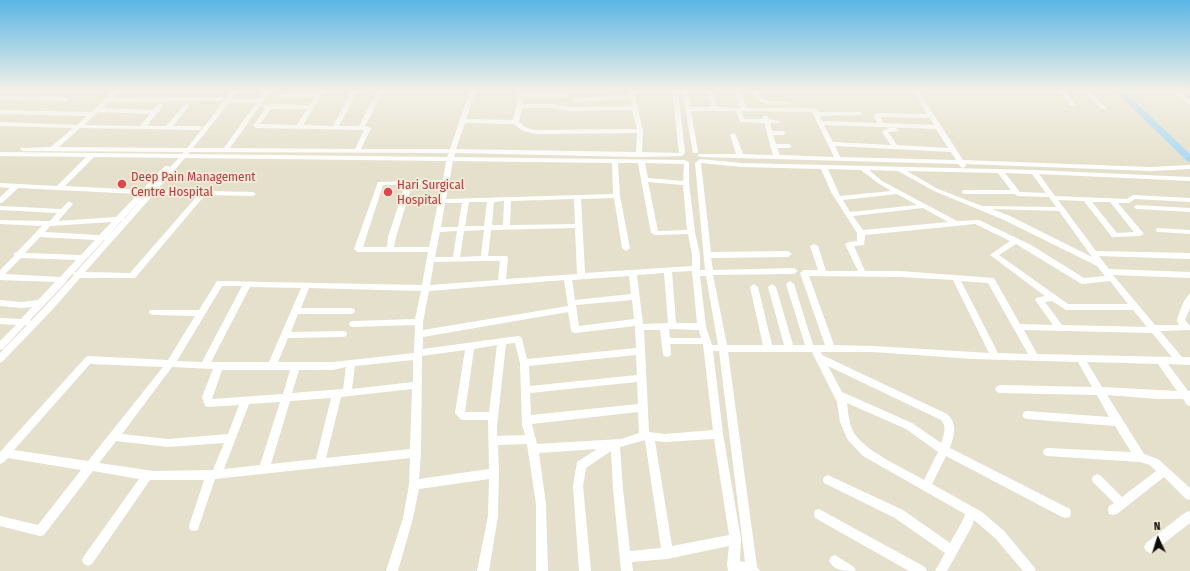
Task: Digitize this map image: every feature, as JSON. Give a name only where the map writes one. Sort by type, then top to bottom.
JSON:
[{"type":"main road","points":[[1146,117],[1190,159]]},
{"type":"main road","points":[[1155,117],[1190,150]]},
{"type":"street","points":[[53,149],[89,117]]},
{"type":"street","points":[[142,128],[152,117]]},
{"type":"street","points":[[168,128],[178,117]]},
{"type":"street","points":[[182,154],[199,128],[209,117]]},
{"type":"street","points":[[0,359],[79,275],[148,192],[182,154],[211,117]]},
{"type":"street","points":[[226,150],[249,117]]},
{"type":"street","points":[[256,126],[262,117]]},
{"type":"street","points":[[298,127],[305,117]]},
{"type":"street","points":[[336,128],[342,117]]},
{"type":"street","points":[[361,128],[367,117]]},
{"type":"street","points":[[392,571],[408,518],[414,485],[419,322],[445,182],[451,155],[464,117]]},
{"type":"street","points":[[516,122],[517,117]]},
{"type":"street","points":[[636,117],[640,131],[639,154]]},
{"type":"street","points":[[677,117],[681,154],[680,158],[685,163],[691,232],[696,255],[696,271],[702,327],[707,345],[718,434],[735,539],[733,568],[752,571],[723,348],[709,273],[698,158],[690,117]]},
{"type":"street","points":[[742,117],[742,123],[765,119],[777,122]]},
{"type":"street","points":[[817,117],[838,159]]},
{"type":"street","points":[[861,117],[864,122]]},
{"type":"street","points":[[877,117],[880,123]]},
{"type":"street","points":[[932,117],[966,171]]},
{"type":"street","points":[[765,119],[777,157]]},
{"type":"street","points":[[462,121],[516,122],[519,126],[529,131],[537,132],[640,131]]},
{"type":"street","points":[[821,123],[938,127]]},
{"type":"street","points":[[0,124],[77,127],[199,128]]},
{"type":"street","points":[[243,126],[368,128],[357,151]]},
{"type":"street","points":[[895,147],[886,131],[913,131]]},
{"type":"street","points":[[769,133],[783,133]]},
{"type":"street","points":[[733,135],[740,156]]},
{"type":"street","points":[[830,144],[953,150]]},
{"type":"street","points":[[773,146],[788,146]]},
{"type":"street","points":[[0,148],[182,154],[226,150],[357,151],[615,162],[685,163],[698,158],[740,156],[1150,169],[1190,167]]},
{"type":"street","points":[[0,154],[681,154],[688,151],[698,158],[742,164],[1034,172],[1190,179]]},
{"type":"street","points":[[60,187],[92,155]]},
{"type":"street","points":[[615,162],[617,196],[626,248]]},
{"type":"street","points":[[641,162],[655,233],[691,232]]},
{"type":"street","points":[[824,167],[838,198],[861,233],[861,243],[849,244],[863,274]]},
{"type":"street","points":[[863,168],[880,182],[956,223]]},
{"type":"street","points":[[898,169],[936,190],[1007,218],[1100,264]]},
{"type":"street","points":[[1001,172],[1016,192]]},
{"type":"street","points":[[1034,172],[1100,264],[1180,361]]},
{"type":"street","points":[[645,180],[686,183]]},
{"type":"street","points":[[432,250],[358,249],[380,183],[445,182]]},
{"type":"street","points":[[390,250],[392,237],[409,183]]},
{"type":"street","points":[[0,185],[148,192],[253,194]]},
{"type":"street","points":[[0,200],[17,186]]},
{"type":"street","points":[[0,347],[118,220],[148,192]]},
{"type":"street","points":[[838,198],[899,192]]},
{"type":"street","points":[[964,192],[1016,192],[1018,194],[1113,201],[1129,201],[1133,197],[1190,200]]},
{"type":"street","points":[[0,276],[132,276],[203,193]]},
{"type":"street","points":[[441,201],[617,196]]},
{"type":"street","points":[[577,198],[581,276]]},
{"type":"street","points":[[506,227],[508,199]]},
{"type":"street","points":[[456,260],[466,200]]},
{"type":"street","points":[[484,259],[491,200]]},
{"type":"street","points":[[1087,200],[1115,235],[1140,234],[1113,201]]},
{"type":"street","points":[[0,276],[38,234],[70,204]]},
{"type":"street","points":[[848,214],[925,206]]},
{"type":"street","points":[[978,206],[1061,209]]},
{"type":"street","points":[[1138,207],[1190,210]]},
{"type":"street","points":[[0,208],[62,211]]},
{"type":"street","points":[[0,222],[50,224],[127,219]]},
{"type":"street","points":[[861,233],[976,222],[1061,266],[1083,281],[1110,275],[1190,275]]},
{"type":"street","points":[[436,230],[578,226]]},
{"type":"street","points":[[1160,230],[1190,232]]},
{"type":"street","points":[[38,234],[102,238]]},
{"type":"street","points":[[1015,241],[994,255],[1066,307],[1136,307]]},
{"type":"street","points":[[814,246],[823,273]]},
{"type":"street","points":[[1093,253],[1190,256]]},
{"type":"street","points":[[707,255],[788,254]]},
{"type":"street","points":[[18,255],[82,258]]},
{"type":"street","points":[[430,260],[504,258],[502,282]]},
{"type":"street","points":[[667,354],[668,271]]},
{"type":"street","points":[[0,521],[40,531],[170,364],[220,283],[425,288],[668,271],[696,271],[709,273],[794,271]]},
{"type":"street","points":[[633,273],[639,324],[643,407],[667,553]]},
{"type":"street","points":[[831,349],[804,273],[863,274],[991,280],[1035,358]]},
{"type":"street","points":[[568,278],[574,330],[639,324],[702,327]]},
{"type":"street","points":[[956,278],[995,356]]},
{"type":"street","points":[[205,365],[247,284]]},
{"type":"street","points":[[790,284],[812,348],[820,358],[842,402],[845,422],[851,437],[867,453],[971,512],[1000,535],[1030,571]]},
{"type":"street","points":[[272,366],[306,286]]},
{"type":"street","points":[[754,287],[768,348]]},
{"type":"street","points":[[772,287],[789,348]]},
{"type":"street","points":[[419,334],[572,306],[636,297]]},
{"type":"street","points":[[1188,328],[1181,321],[1181,318],[1188,307],[1190,297]]},
{"type":"street","points":[[1054,298],[1039,300],[1059,327]]},
{"type":"street","points":[[0,304],[21,305],[42,303]]},
{"type":"street","points":[[295,311],[351,310]]},
{"type":"street","points":[[153,312],[201,313]]},
{"type":"street","points":[[1,322],[35,322]]},
{"type":"street","points":[[353,324],[419,322]]},
{"type":"street","points":[[1018,327],[1188,328]]},
{"type":"street","points":[[285,335],[342,334]]},
{"type":"street","points":[[3,456],[88,360],[219,366],[333,366],[518,339],[524,363],[527,420],[541,504],[542,571]]},
{"type":"street","points":[[483,571],[493,516],[493,416],[502,341]]},
{"type":"street","points":[[666,341],[723,348],[874,349],[1035,358],[1190,361]]},
{"type":"street","points":[[470,346],[460,413],[463,416],[468,417],[493,416]]},
{"type":"street","points":[[524,363],[641,351]]},
{"type":"street","points":[[820,358],[948,420],[951,426],[944,450],[926,486]]},
{"type":"street","points":[[1081,359],[1117,422],[1140,457]]},
{"type":"street","points":[[1161,361],[1188,397]]},
{"type":"street","points":[[348,393],[351,363]]},
{"type":"street","points":[[219,366],[207,397],[208,403],[337,394],[417,385]]},
{"type":"street","points":[[264,469],[296,366]]},
{"type":"street","points":[[525,390],[642,378]]},
{"type":"street","points":[[1000,389],[1099,391],[1188,397]]},
{"type":"street","points":[[320,463],[337,394]]},
{"type":"street","points":[[838,394],[910,426],[944,450],[1066,513]]},
{"type":"street","points":[[194,526],[246,400]]},
{"type":"street","points":[[527,420],[643,407]]},
{"type":"street","points":[[1027,415],[1117,422]]},
{"type":"street","points":[[493,441],[532,444],[615,443],[647,436],[666,438],[718,434]]},
{"type":"street","points":[[114,437],[168,444],[231,438]]},
{"type":"street","points":[[615,443],[618,489],[628,571]]},
{"type":"street","points":[[585,571],[578,486],[581,465],[615,443]]},
{"type":"street","points":[[1048,452],[1140,457],[1154,462],[1190,495]]},
{"type":"street","points":[[3,456],[34,458],[148,475],[214,475],[416,453]]},
{"type":"street","points":[[1113,510],[1164,471]]},
{"type":"street","points":[[414,485],[494,473]]},
{"type":"street","points":[[88,560],[148,475]]},
{"type":"street","points":[[1097,479],[1121,503]]},
{"type":"street","points":[[828,480],[899,514],[952,551]]},
{"type":"street","points":[[941,571],[971,512]]},
{"type":"street","points":[[819,514],[921,571]]},
{"type":"street","points":[[1150,547],[1168,535],[1190,516]]},
{"type":"street","points":[[626,557],[667,553],[735,539]]},
{"type":"street","points":[[835,561],[850,571]]},
{"type":"place","name":"Deep Pain Management Centre Hospital","points":[[122,184]]},
{"type":"place","name":"Hari Surgical Hospital","points":[[388,192]]}]
